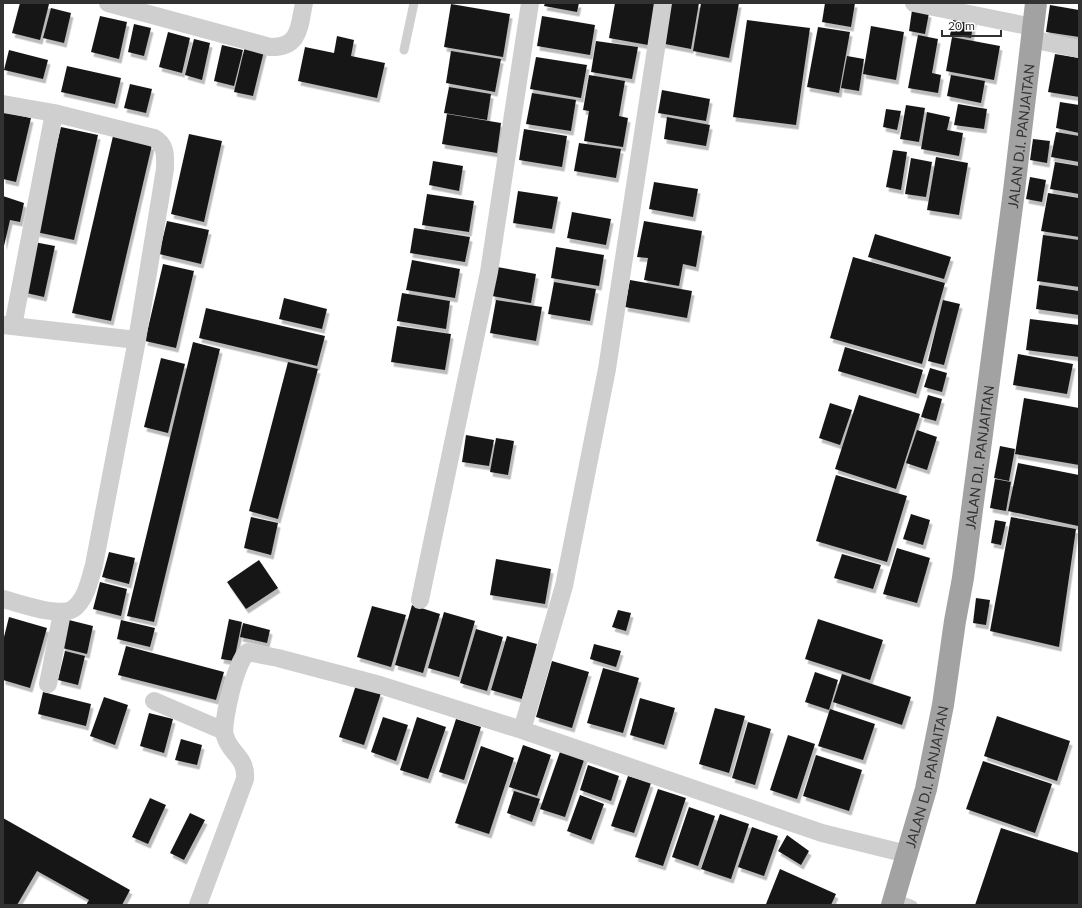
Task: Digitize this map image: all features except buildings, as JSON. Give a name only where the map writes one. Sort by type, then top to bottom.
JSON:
[{"type":"highway","name":"JALAN D.I. PANJAITAN","points":[[900,903],[907,854],[926,789],[943,705],[955,621],[963,578],[978,450],[1014,191],[1036,3]]},
{"type":"street","points":[[108,3],[188,26],[277,48],[292,42],[296,36],[304,3]]},
{"type":"street","points":[[420,600],[489,272],[530,3]]},
{"type":"street","points":[[522,730],[564,586],[607,369],[663,3]]},
{"type":"street","points":[[914,3],[1032,33],[1079,49]]},
{"type":"street","points":[[3,104],[54,113],[150,137],[159,141],[164,147],[165,169],[137,340],[94,565],[87,588],[73,609],[62,613],[3,599]]},
{"type":"street","points":[[54,113],[8,326],[137,340]]},
{"type":"street","points":[[48,684],[62,613]]},
{"type":"street","points":[[198,905],[245,779],[246,770],[243,763],[228,743],[224,731],[228,705],[241,659],[246,653],[251,652],[380,685],[522,730],[822,833],[907,854]]},
{"type":"street","points":[[154,701],[224,731]]},
{"type":"lane","points":[[404,50],[414,3]]}]
